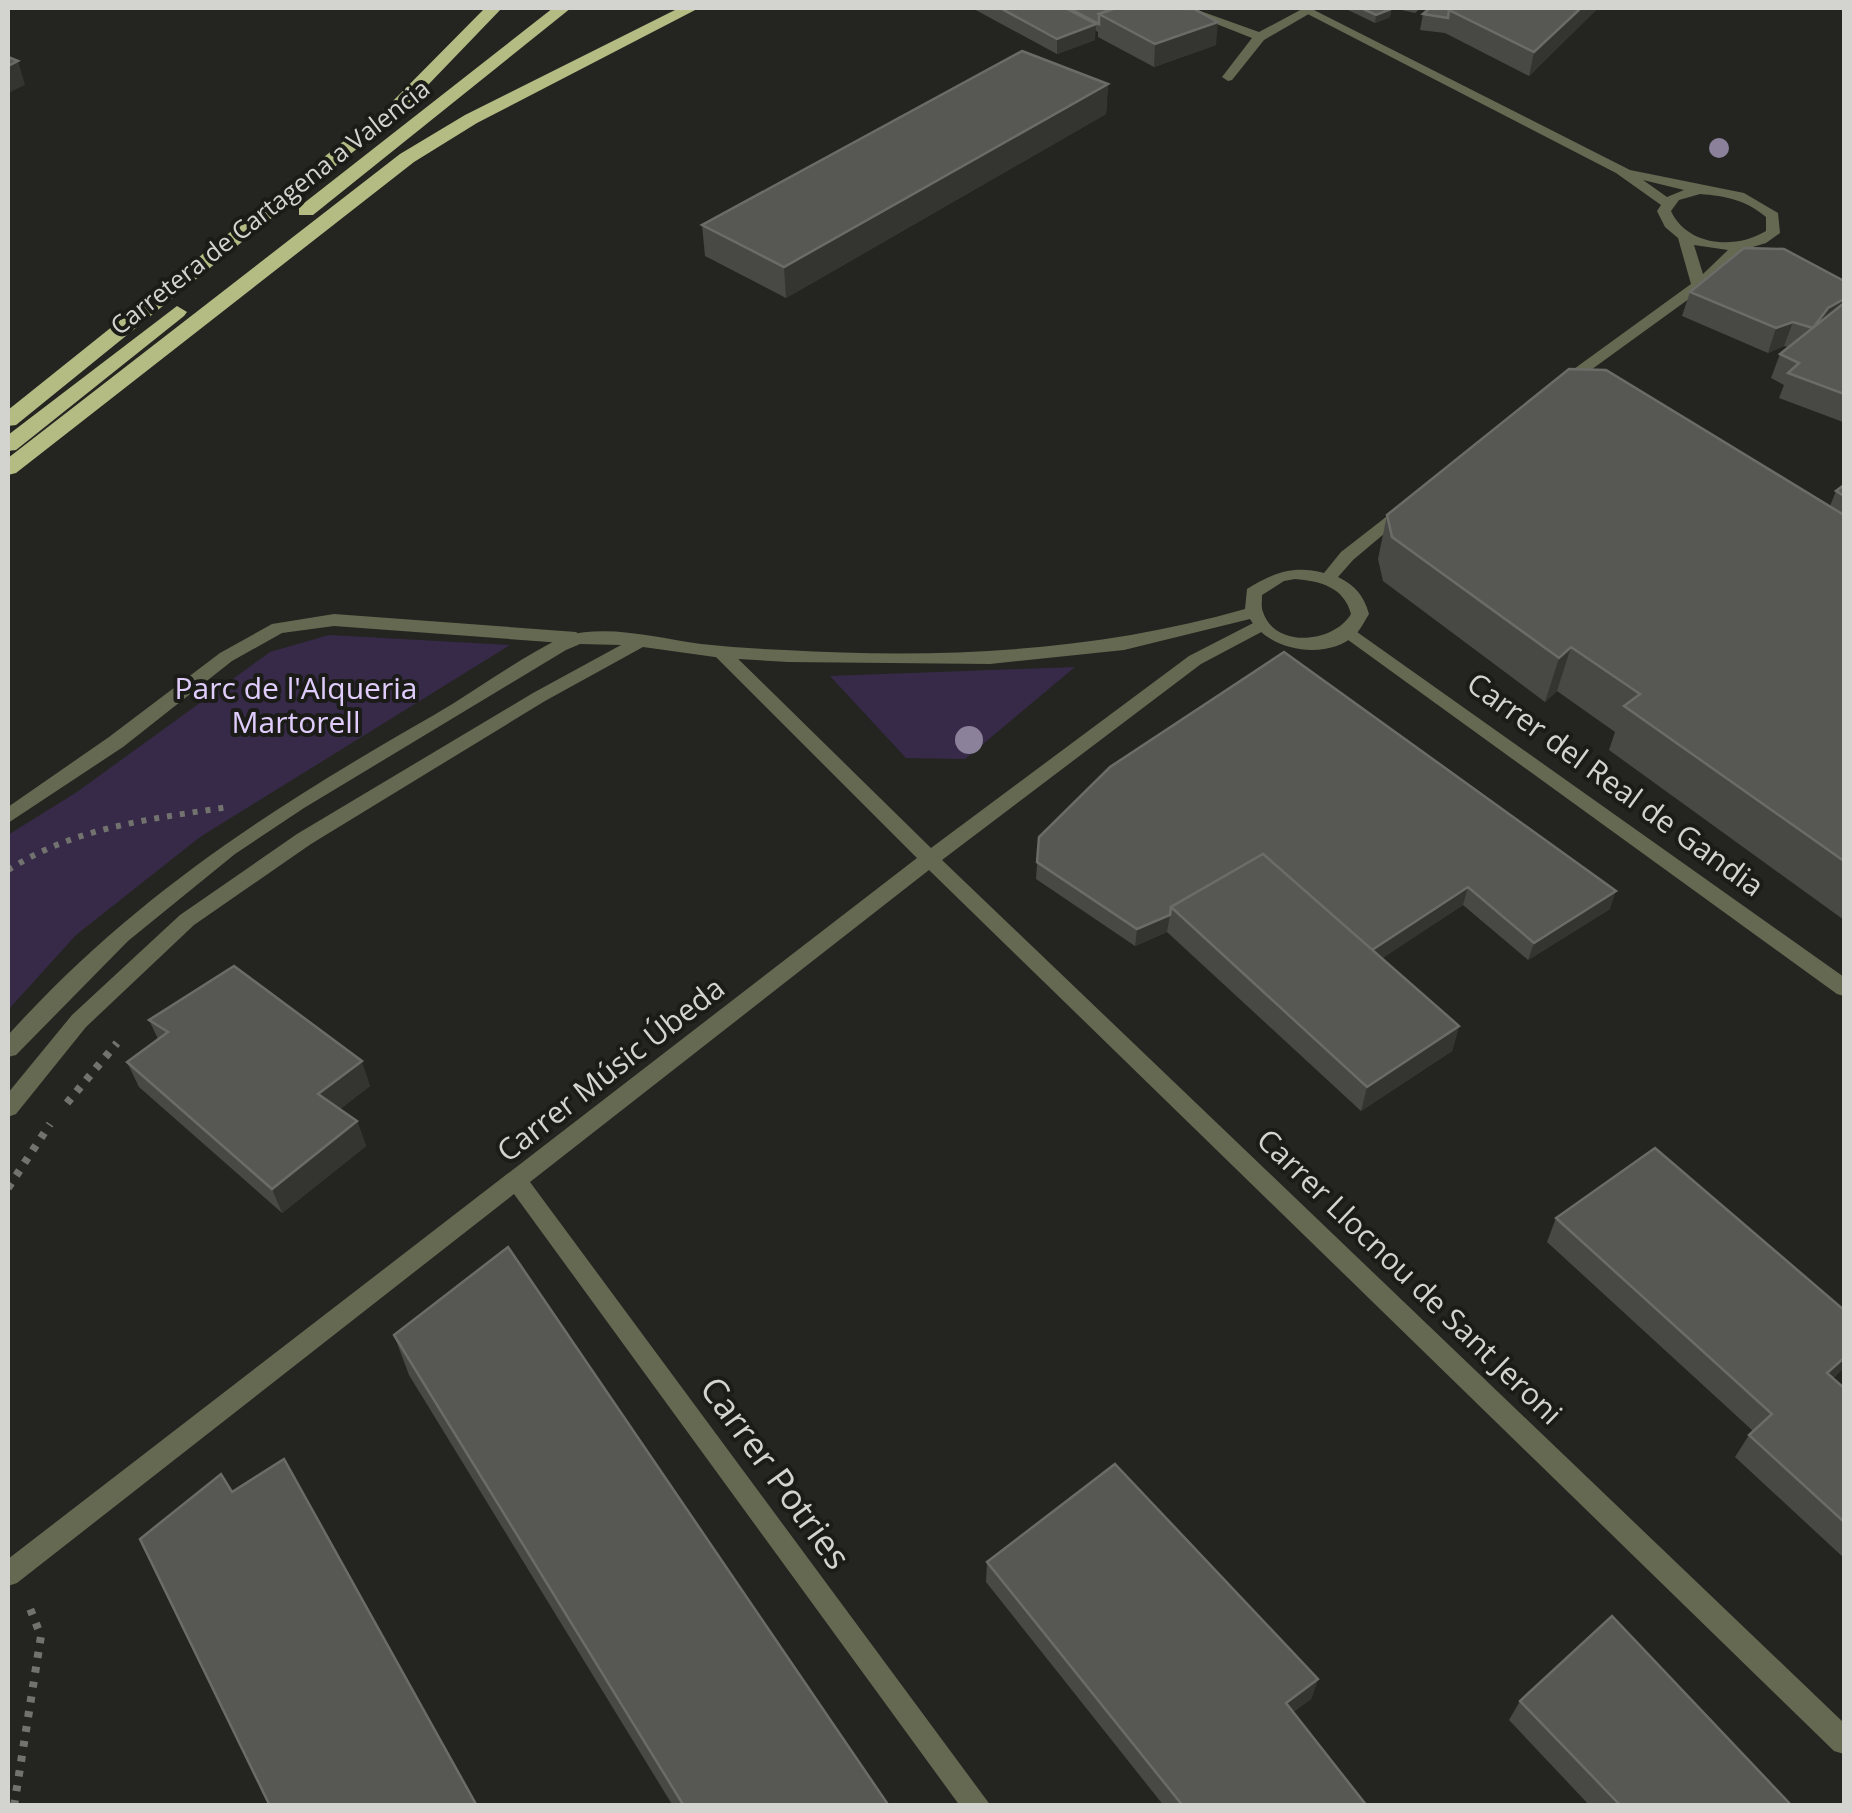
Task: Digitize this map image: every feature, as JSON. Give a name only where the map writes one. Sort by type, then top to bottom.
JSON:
[{"type":"highway","points":[[8,420],[395,108],[494,8]]},
{"type":"highway","name":"Carretera de Cartagena a Valencia","points":[[8,445],[563,8]]},
{"type":"highway","points":[[8,468],[407,158],[470,119],[691,8]]},
{"type":"street","points":[[1182,8],[1260,37]]},
{"type":"street","points":[[1228,76],[1260,37],[1305,9],[1621,170],[1667,203]]},
{"type":"street","points":[[1621,170],[1700,190],[1735,194],[1764,208],[1776,225],[1770,244],[1712,244],[1684,235],[1666,220],[1667,203],[1674,197],[1700,190]]},
{"type":"street","points":[[1684,235],[1699,285]]},
{"type":"street","points":[[1546,397],[1582,377],[1742,246]]},
{"type":"street","points":[[1328,579],[1347,556],[1414,500]]},
{"type":"street","points":[[1295,574],[1328,579],[1352,594],[1359,604],[1357,624],[1350,633],[1322,644],[1305,644],[1288,641],[1257,619],[1253,593],[1279,577],[1295,574]]},
{"type":"street","points":[[8,816],[116,742],[226,657],[278,628],[334,620],[721,652],[875,659],[1031,652],[1159,639],[1257,619]]},
{"type":"street","name":"Carrer Músic Úbeda","points":[[8,1574],[932,858],[1195,660],[1257,619]]},
{"type":"street","name":"Carrer del Real de Gandia","points":[[1350,633],[1844,988]]},
{"type":"street","points":[[8,1049],[48,1004],[196,873],[279,816],[576,638]]},
{"type":"street","points":[[8,1108],[79,1021],[187,920],[304,839],[539,697],[638,643]]},
{"type":"street","name":"Carrer Llocnou de Sant Jeroni","points":[[721,652],[1844,1741]]},
{"type":"street","name":"Carrer Potries","points":[[518,1181],[977,1806]]},
{"type":"path","points":[[8,870],[23,858],[100,829],[230,807],[279,816]]},
{"type":"path","points":[[64,1107],[128,1030]]},
{"type":"path","points":[[8,1188],[52,1121]]},
{"type":"path","points":[[14,1806],[41,1636],[24,1596]]},
{"type":"green space","name":"Parc de l'Alqueria Martorell","points":[[329,635],[510,645],[200,837],[76,935],[8,1010],[8,835],[77,792],[270,652]]},
{"type":"green space","points":[[1075,667],[965,759],[906,758],[830,676]]},
{"type":"building","points":[[1000,8],[1065,8],[1096,24],[1057,39]]},
{"type":"building","points":[[1069,8],[1116,8],[1099,14],[1099,24]]},
{"type":"building","points":[[1116,8],[1194,9],[1218,22],[1155,44],[1099,14]]},
{"type":"building","points":[[1361,8],[1387,8],[1391,9],[1376,15]]},
{"type":"building","points":[[1430,8],[1453,8],[1448,18],[1423,14]]},
{"type":"building","points":[[1581,8],[1534,52],[1449,10]]},
{"type":"building","points":[[1022,51],[1108,84],[784,267],[702,225]]},
{"type":"building","points":[[1744,248],[1784,249],[1844,281],[1844,299],[1828,308],[1813,328],[1793,322],[1776,328],[1690,292]]},
{"type":"building","points":[[1844,303],[1844,394],[1788,373],[1799,363],[1780,354]]},
{"type":"building","points":[[1569,369],[1606,370],[1844,515],[1844,861],[1624,706],[1640,694],[1571,647],[1559,658],[1392,537],[1387,515]]},
{"type":"building","points":[[1284,652],[1616,891],[1534,943],[1468,887],[1372,950],[1263,854],[1171,907],[1170,915],[1137,929],[1037,862],[1039,837],[1110,767]]},
{"type":"building","points":[[1263,854],[1459,1026],[1367,1087],[1171,907]]},
{"type":"building","points":[[234,966],[362,1061],[318,1094],[357,1121],[272,1189],[127,1062],[168,1032],[149,1020]]},
{"type":"building","points":[[1655,1148],[1844,1310],[1844,1358],[1827,1373],[1844,1388],[1844,1522],[1749,1435],[1772,1414],[1556,1218]]},
{"type":"building","points":[[508,1247],[889,1806],[684,1806],[394,1335]]},
{"type":"building","points":[[284,1459],[477,1806],[270,1806],[140,1539],[221,1474],[232,1492]]},
{"type":"building","points":[[1115,1464],[1318,1679],[1286,1703],[1367,1806],[1183,1806],[987,1562]]},
{"type":"building","points":[[1612,1616],[1792,1806],[1621,1806],[1520,1701]]}]
